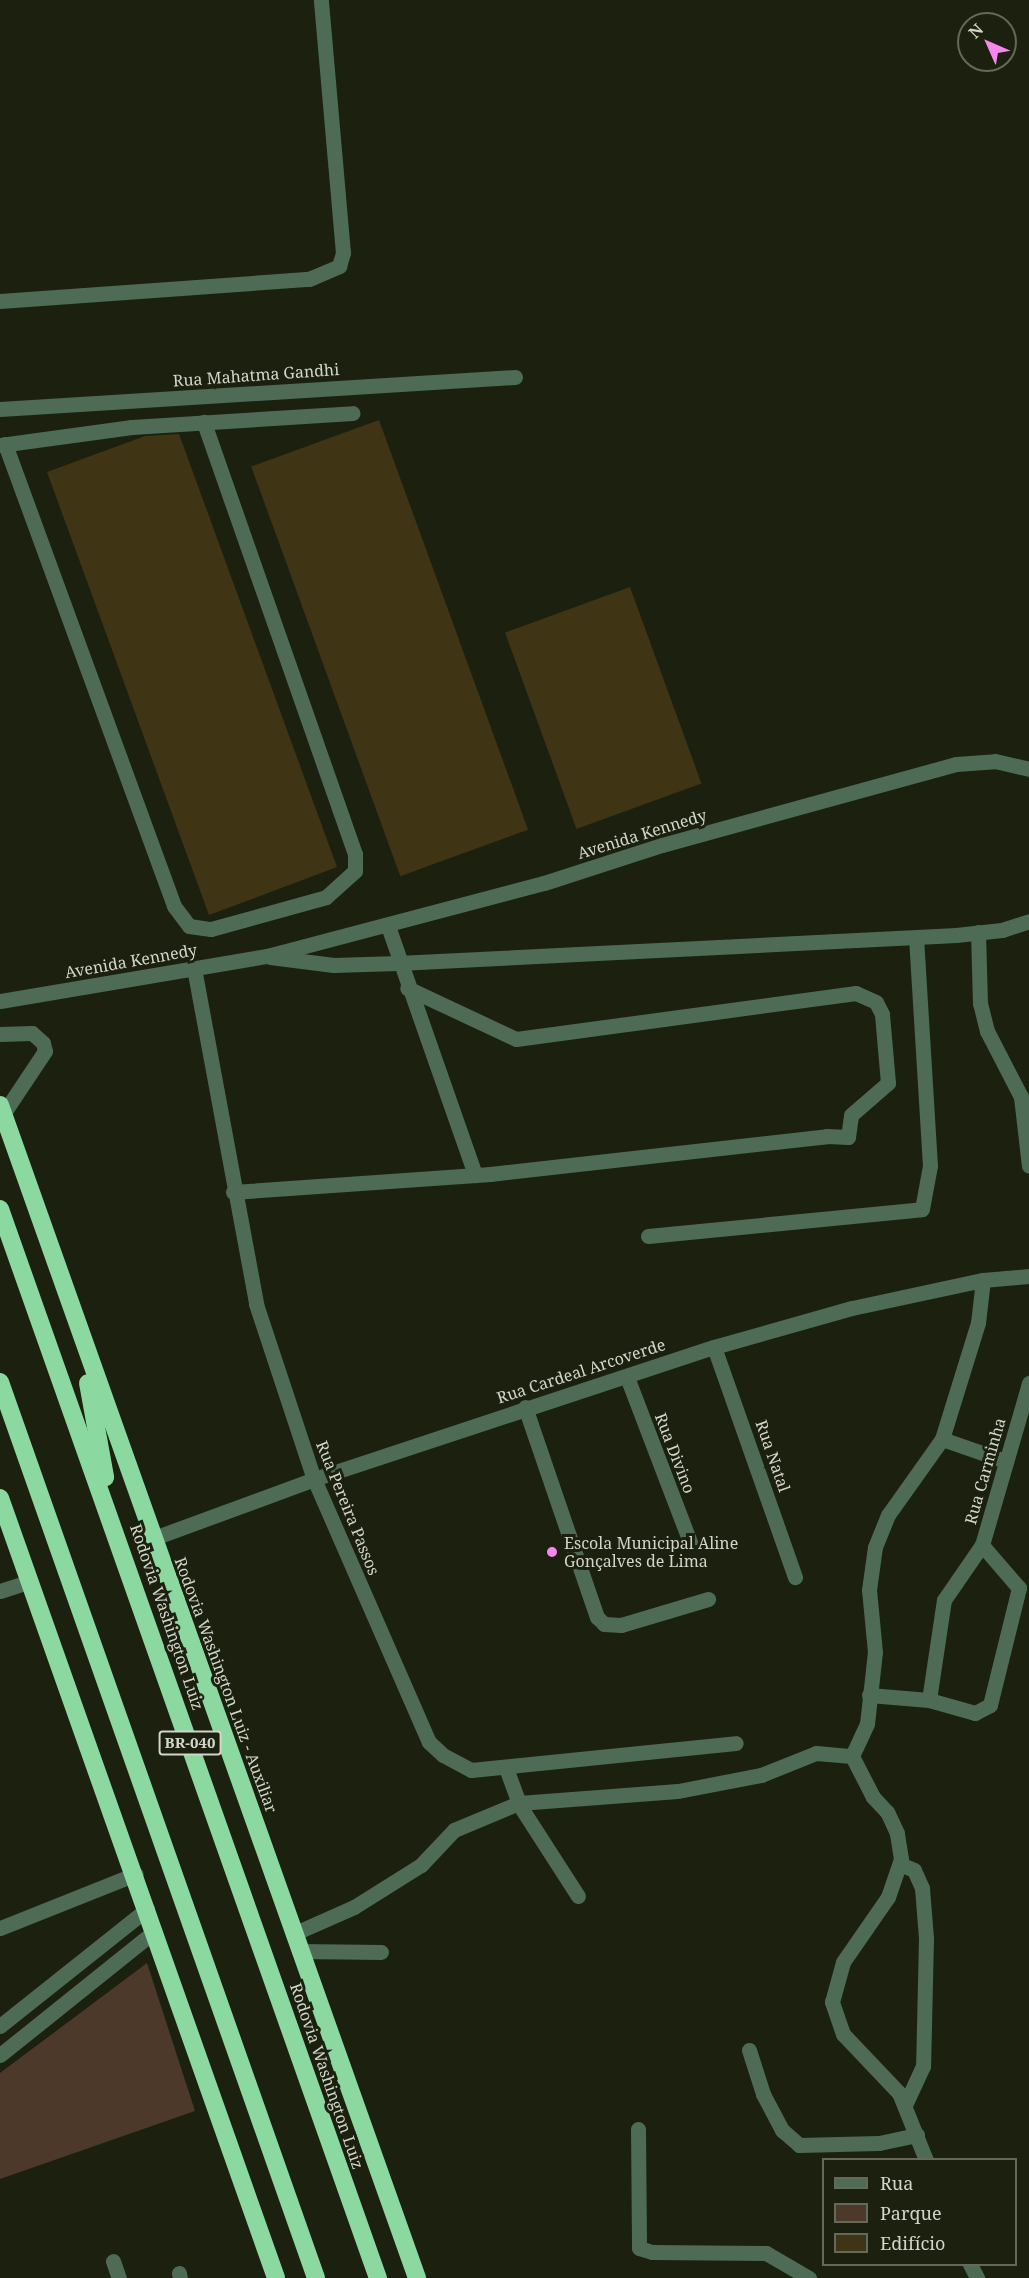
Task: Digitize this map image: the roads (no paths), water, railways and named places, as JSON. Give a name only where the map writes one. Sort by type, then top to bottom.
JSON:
[{"type":"highway","name":"Rodovia Washington Luiz - Auxiliar","points":[[2,1109],[78,1332],[417,2278]]},
{"type":"highway","name":"Rodovia Washington Luiz","points":[[0,1209],[378,2278]]},
{"type":"highway","points":[[78,1332],[115,1529]]},
{"type":"highway","points":[[0,1382],[316,2278]]},
{"type":"highway","points":[[0,1498],[136,1874],[276,2278]]},
{"type":"street","points":[[0,301],[309,279],[339,267],[343,253],[321,0]]},
{"type":"street","name":"Rua Mahatma Gandhi","points":[[0,409],[515,377]]},
{"type":"street","points":[[204,422],[355,854],[355,871],[326,897],[211,929],[189,926],[174,906],[3,444],[204,422],[353,413]]},
{"type":"street","name":"Avenida Kennedy","points":[[0,1001],[267,956],[388,926],[956,764],[995,761],[1029,769]]},
{"type":"street","name":"Avenida Kennedy","points":[[267,956],[312,964],[398,963],[916,937],[978,932],[1029,921]]},
{"type":"street","points":[[388,926],[398,963],[475,1175]]},
{"type":"street","points":[[978,932],[980,1003],[987,1031],[1021,1097],[1029,1167]]},
{"type":"street","points":[[648,1236],[922,1209],[930,1166],[916,937]]},
{"type":"street","name":"Rua Pereira Passos","points":[[194,968],[233,1192],[256,1304],[314,1479],[429,1742],[443,1755],[471,1770],[736,1743]]},
{"type":"street","points":[[233,1192],[475,1175],[827,1136],[848,1137],[851,1115],[888,1083],[882,1014],[876,1002],[856,993],[516,1040],[407,988]]},
{"type":"street","points":[[0,1034],[32,1033],[44,1043],[45,1051],[2,1109]]},
{"type":"street","name":"Rua Cardeal Arcoverde","points":[[154,1539],[314,1479],[525,1407],[627,1377],[714,1347],[852,1308],[983,1280],[1029,1276]]},
{"type":"street","points":[[852,1756],[862,1736],[875,1652],[869,1590],[876,1540],[888,1515],[942,1439],[978,1323],[983,1280]]},
{"type":"street","name":"Rua Natal","points":[[714,1347],[795,1577]]},
{"type":"street","name":"Rua Divino","points":[[627,1377],[690,1542]]},
{"type":"street","name":"Rua Carminha","points":[[929,1700],[946,1594],[982,1545],[1029,1383]]},
{"type":"street","points":[[525,1407],[597,1617],[604,1624],[621,1625],[708,1599]]},
{"type":"street","points":[[942,1439],[1005,1461]]},
{"type":"street","points":[[869,1695],[929,1700],[975,1713],[984,1711],[995,1696],[1019,1588],[982,1545]]},
{"type":"street","points":[[0,1591],[30,1581]]},
{"type":"street","points":[[296,1943],[421,1865],[454,1830],[519,1803],[678,1791],[772,1772],[816,1753],[852,1756]]},
{"type":"street","points":[[852,1756],[897,1833],[900,1864],[888,1897],[843,1962],[832,2002],[843,2034],[884,2075],[905,2105],[925,2158]]},
{"type":"street","points":[[506,1768],[519,1803],[578,1896]]},
{"type":"street","points":[[900,1864],[914,1870],[922,1888],[926,1938],[923,2066],[905,2105]]},
{"type":"street","points":[[0,1928],[136,1874]]},
{"type":"street","points":[[0,2026],[147,1909]]},
{"type":"street","points":[[0,2055],[155,1931]]},
{"type":"street","points":[[296,1943],[381,1952]]},
{"type":"street","points":[[749,2050],[763,2094],[782,2130],[799,2145],[808,2149],[879,2144],[917,2135]]},
{"type":"street","points":[[638,2129],[637,2238],[641,2250],[766,2253],[809,2278]]},
{"type":"street","points":[[113,2261],[119,2278]]},
{"type":"place","name":"Escola Municipal Aline Gonçalves de Lima","points":[[552,1552]]}]
